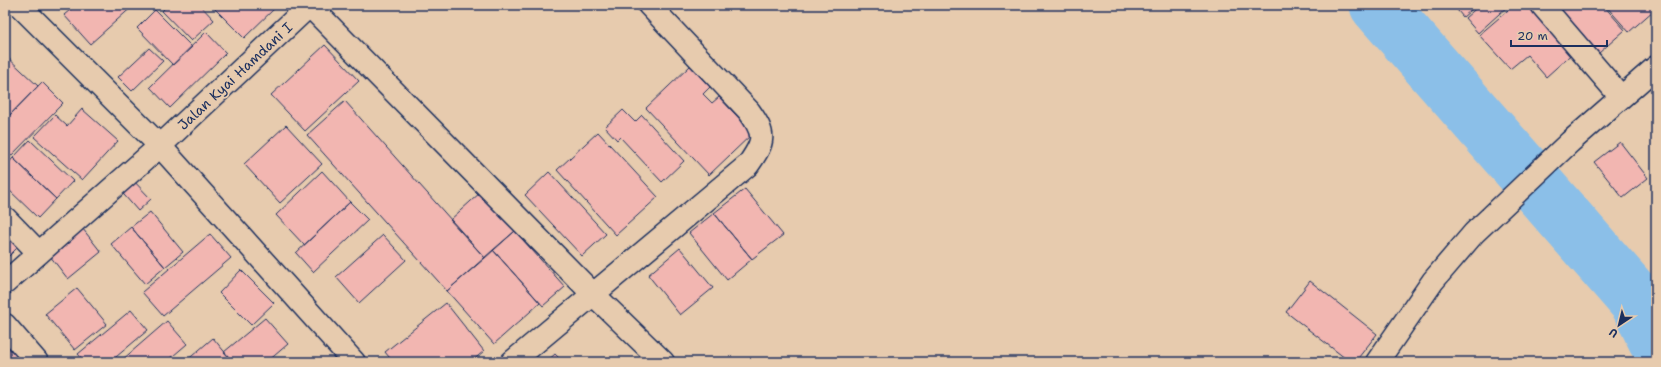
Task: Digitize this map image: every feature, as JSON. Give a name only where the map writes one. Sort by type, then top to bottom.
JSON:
[{"type":"street","points":[[19,5],[160,146],[354,362]]},
{"type":"street","points":[[310,5],[594,295],[663,362]]},
{"type":"street","name":"Jalan Kyai Hamdani I","points":[[5,283],[160,146],[310,5]]},
{"type":"street","points":[[512,362],[748,165],[760,148],[761,128],[749,111],[649,5]]},
{"type":"street","points":[[1542,5],[1621,97]]},
{"type":"street","points":[[1377,362],[1433,281],[1474,233],[1570,142],[1656,67]]},
{"type":"street","points":[[5,218],[39,253]]},
{"type":"street","points":[[5,325],[37,362]]},
{"type":"building","points":[[76,5],[134,5],[90,44],[64,15]]},
{"type":"building","points":[[168,5],[200,5],[214,20],[191,41],[162,11]]},
{"type":"building","points":[[211,5],[274,5],[276,7],[244,38]]},
{"type":"building","points":[[1453,5],[1477,5],[1463,17]]},
{"type":"building","points":[[1480,5],[1509,5],[1478,33],[1465,18]]},
{"type":"building","points":[[1514,5],[1536,5],[1576,50],[1546,77],[1527,55],[1510,69],[1479,35]]},
{"type":"building","points":[[1557,5],[1603,5],[1625,30],[1599,53]]},
{"type":"building","points":[[1605,5],[1649,5],[1654,10],[1629,32]]},
{"type":"building","points":[[155,10],[192,47],[173,65],[137,28]]},
{"type":"building","points":[[206,32],[226,53],[170,108],[150,87]]},
{"type":"building","points":[[325,45],[359,81],[305,131],[271,95]]},
{"type":"building","points":[[149,48],[163,61],[132,91],[118,77]]},
{"type":"building","points":[[5,55],[38,86],[5,120]]},
{"type":"building","points":[[690,66],[710,87],[703,94],[712,103],[719,97],[753,133],[709,175],[646,108]]},
{"type":"building","points":[[42,82],[63,103],[6,161],[5,120]]},
{"type":"building","points":[[345,101],[485,258],[447,291],[307,135]]},
{"type":"building","points":[[82,109],[118,141],[82,180],[34,137],[55,115],[67,126]]},
{"type":"building","points":[[623,110],[635,122],[642,115],[684,161],[662,182],[620,137],[617,140],[605,127]]},
{"type":"building","points":[[286,125],[322,164],[280,203],[244,164]]},
{"type":"building","points":[[598,132],[658,197],[616,235],[557,170]]},
{"type":"building","points":[[30,140],[73,181],[56,199],[13,158]]},
{"type":"building","points":[[1620,142],[1648,178],[1623,198],[1594,162]]},
{"type":"building","points":[[13,158],[56,199],[38,218],[5,186],[5,167]]},
{"type":"building","points":[[322,171],[350,202],[304,245],[276,215]]},
{"type":"building","points":[[549,172],[606,234],[582,256],[525,195]]},
{"type":"building","points":[[130,177],[151,199],[138,211],[118,188]]},
{"type":"building","points":[[745,189],[783,235],[752,259],[714,213]]},
{"type":"building","points":[[481,192],[515,231],[485,258],[450,220]]},
{"type":"building","points":[[350,202],[368,220],[313,272],[296,253]]},
{"type":"building","points":[[150,212],[183,252],[165,267],[131,227]]},
{"type":"building","points":[[714,213],[752,259],[727,280],[689,233]]},
{"type":"building","points":[[79,224],[101,252],[68,279],[46,251]]},
{"type":"building","points":[[5,227],[21,244],[5,260]]},
{"type":"building","points":[[131,227],[165,267],[145,284],[111,244]]},
{"type":"building","points":[[515,231],[565,287],[543,306],[493,250]]},
{"type":"building","points":[[210,234],[231,258],[163,316],[142,292]]},
{"type":"building","points":[[383,235],[406,260],[359,303],[336,277]]},
{"type":"building","points":[[680,248],[713,288],[680,315],[648,275]]},
{"type":"building","points":[[493,250],[540,303],[494,344],[447,291]]},
{"type":"building","points":[[241,270],[274,303],[251,325],[219,293]]},
{"type":"building","points":[[1310,281],[1377,334],[1355,362],[1350,362],[1286,312]]},
{"type":"building","points":[[77,288],[107,324],[75,350],[45,314]]},
{"type":"building","points":[[446,303],[484,351],[471,362],[393,362],[385,352]]},
{"type":"building","points":[[131,310],[148,330],[110,362],[85,362],[78,354]]},
{"type":"building","points":[[265,318],[288,344],[267,362],[233,362],[224,352]]},
{"type":"building","points":[[167,321],[187,344],[166,362],[124,362],[122,360]]},
{"type":"building","points":[[5,334],[25,362],[5,362]]},
{"type":"building","points":[[213,338],[233,362],[185,362]]},
{"type":"building","points":[[555,354],[563,362],[546,362]]},
{"type":"waterway","points":[[1378,5],[1638,302],[1656,339]]}]
